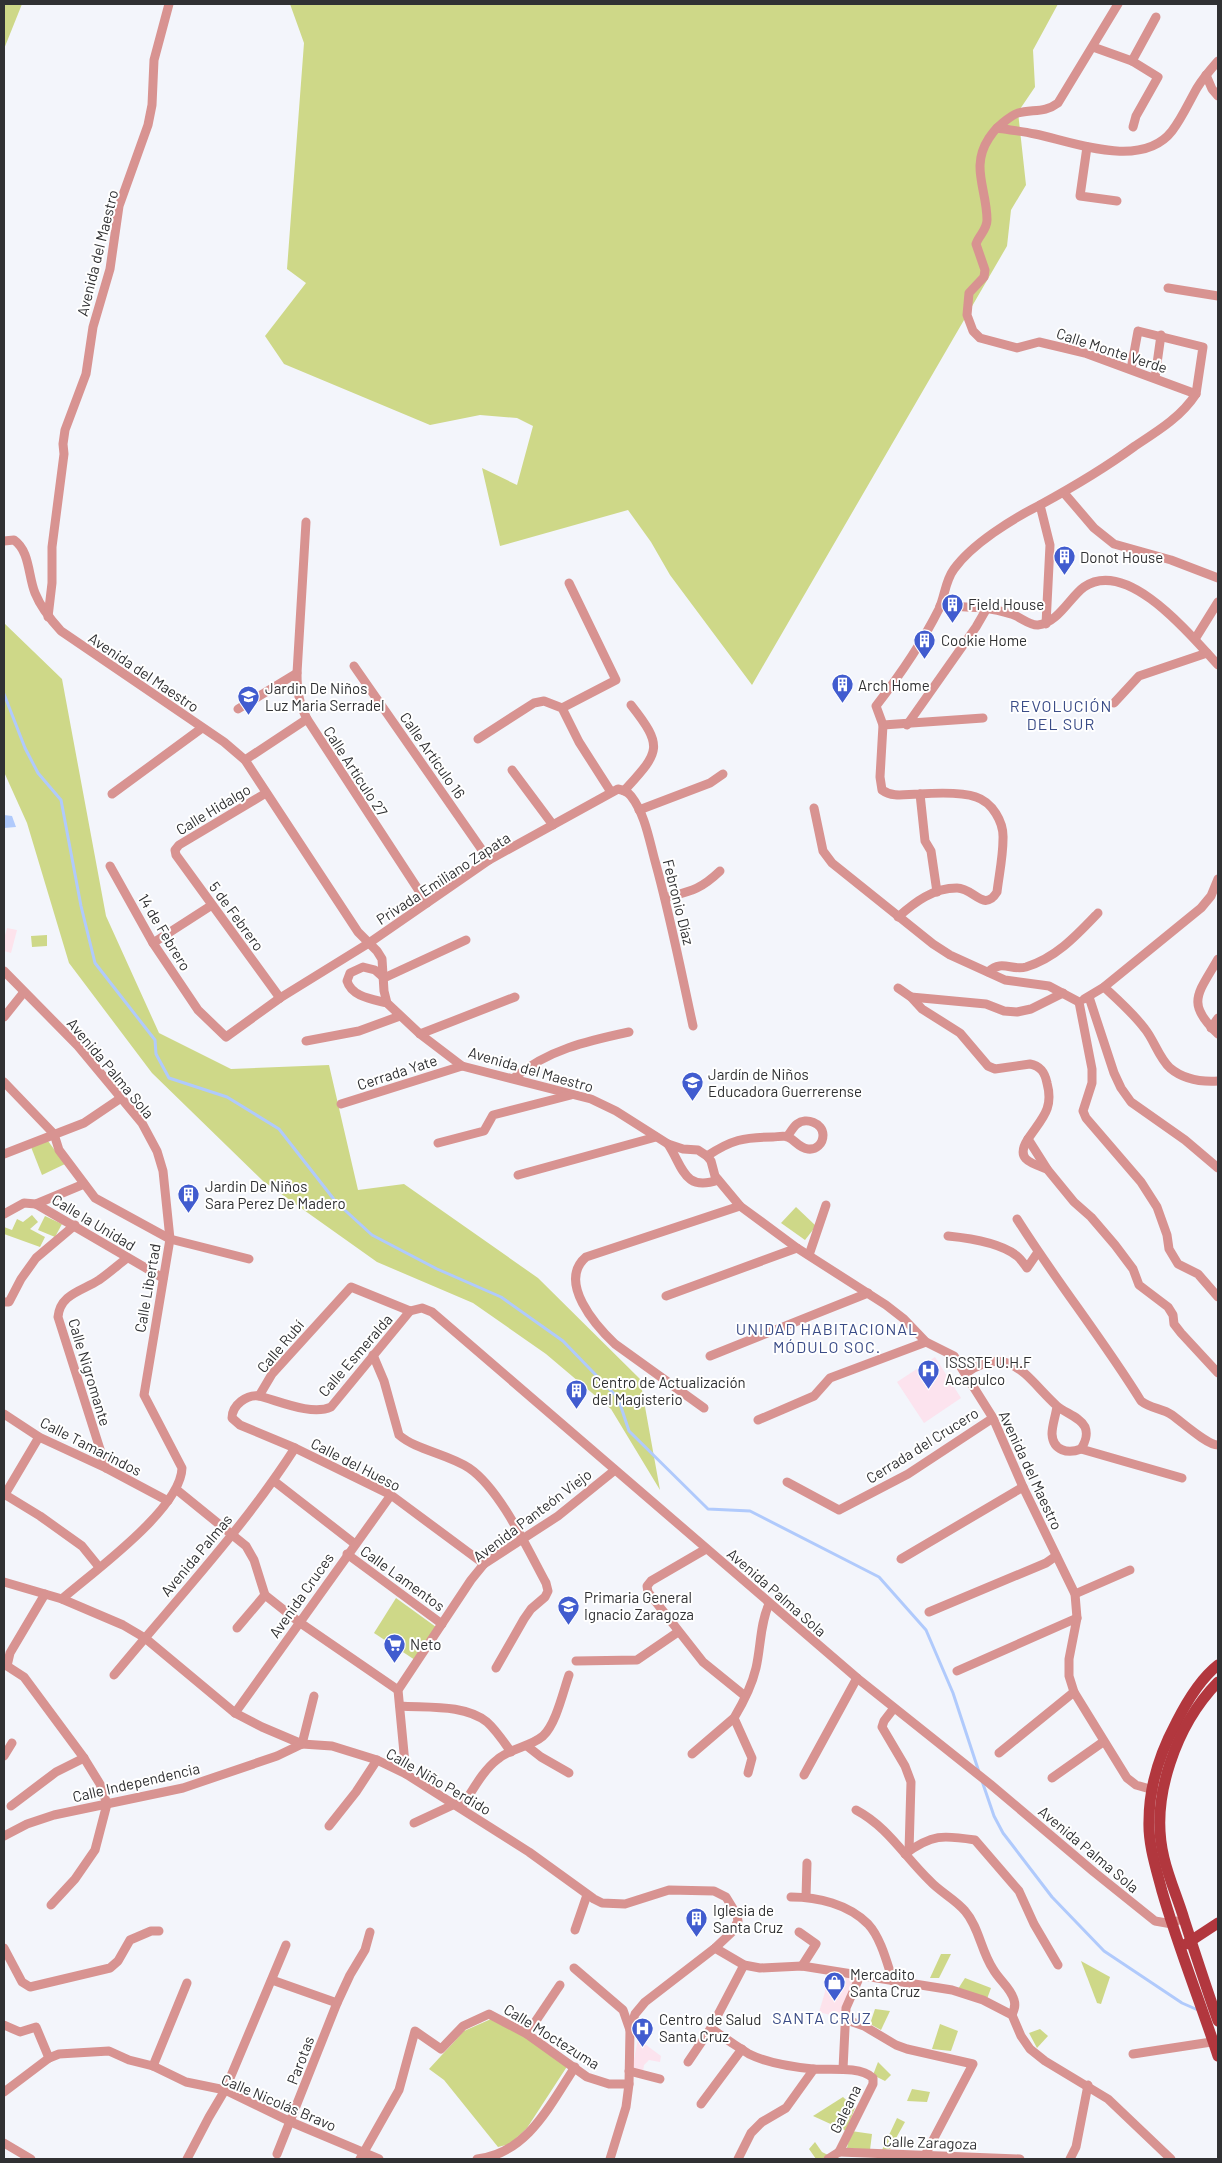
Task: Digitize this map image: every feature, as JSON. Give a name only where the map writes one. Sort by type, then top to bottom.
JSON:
[{"type":"main road","points":[[1218,1665],[1200,1684],[1183,1709],[1162,1752],[1151,1790],[1148,1822],[1150,1842],[1180,1947],[1218,2021]]},
{"type":"main road","points":[[1218,1682],[1207,1693],[1192,1716],[1171,1759],[1160,1821],[1164,1857],[1191,1941],[1201,1991],[1218,2056]]},
{"type":"main road","points":[[1180,1947],[1218,1923]]},
{"type":"street","name":"Avenida del Maestro","points":[[169,4],[154,60],[152,105],[148,125],[119,206],[110,269],[93,327],[86,374],[65,430],[64,454],[52,547],[52,583],[48,618],[77,643],[224,742],[245,760],[358,932],[382,959],[384,991],[387,1003],[420,1034],[462,1066],[591,1099],[616,1111],[668,1144],[698,1150],[708,1156],[718,1180],[740,1206],[797,1248],[868,1293],[904,1319],[926,1342],[954,1356],[992,1418],[1075,1594],[1077,1618],[1069,1659],[1069,1676],[1074,1692],[1103,1742],[1127,1778],[1151,1790],[1164,1792]]},
{"type":"street","points":[[997,128],[1013,115],[1051,108],[1058,103],[1118,4]]},
{"type":"street","points":[[1132,61],[1156,17]]},
{"type":"street","points":[[1093,47],[1132,61],[1158,77],[1136,116],[1133,126]]},
{"type":"street","points":[[997,128],[1034,134],[1086,147],[1131,151],[1156,145],[1173,131],[1206,74],[1218,60]]},
{"type":"street","points":[[1206,74],[1212,89],[1218,96]]},
{"type":"street","name":"Calle Monte Verde","points":[[997,128],[984,146],[980,158],[980,172],[987,220],[984,231],[976,244],[985,270],[984,278],[973,287],[968,302],[967,314],[973,331],[980,338],[990,342],[1017,348],[1039,342],[1086,353],[1196,394]]},
{"type":"street","points":[[1086,147],[1080,196],[1117,201]]},
{"type":"street","points":[[1168,288],[1218,296]]},
{"type":"street","points":[[898,917],[924,896],[956,888],[965,890],[982,900],[988,901],[993,899],[997,892],[1004,837],[1000,821],[994,811],[986,802],[976,797],[920,794],[894,796],[882,790],[880,777],[882,725],[876,706],[922,640],[940,606],[947,583],[954,569],[970,553],[1011,522],[1064,492],[1170,423],[1188,406],[1196,394],[1203,347],[1138,331],[1131,369]]},
{"type":"street","points":[[1155,378],[1161,336]]},
{"type":"street","points":[[1064,492],[1094,528],[1114,544],[1172,560],[1218,578]]},
{"type":"street","points":[[1040,505],[1050,545],[1046,624]]},
{"type":"street","name":"Calle Artículo 27","points":[[306,522],[297,690],[307,719],[427,903]]},
{"type":"street","points":[[4,541],[14,540],[20,544],[24,552],[34,592],[48,618]]},
{"type":"street","points":[[940,606],[987,608],[1012,614],[1036,626],[1046,624],[1084,587],[1094,582],[1115,581],[1125,584],[1152,600],[1172,615],[1218,665]]},
{"type":"street","points":[[562,708],[616,680],[569,583]]},
{"type":"street","points":[[1195,639],[1218,602]]},
{"type":"street","points":[[907,725],[976,627],[987,608]]},
{"type":"street","points":[[1114,703],[1139,676],[1207,653]]},
{"type":"street","name":"Calle Artículo 16","points":[[354,666],[489,860]]},
{"type":"street","points":[[238,709],[297,673]]},
{"type":"street","points":[[478,739],[534,703],[544,701],[562,708],[579,742],[611,792]]},
{"type":"street","points":[[624,791],[651,760],[655,750],[647,725],[631,705]]},
{"type":"street","points":[[882,725],[907,725],[984,718]]},
{"type":"street","points":[[245,760],[307,719]]},
{"type":"street","points":[[112,794],[202,728]]},
{"type":"street","points":[[512,770],[553,825]]},
{"type":"street","points":[[639,810],[710,782],[723,774]]},
{"type":"street","name":"Privada Emiliano Zapata","points":[[198,1010],[226,1037],[280,998],[369,943],[489,860],[611,792],[618,789],[624,791]]},
{"type":"street","name":"Febronio Díaz","points":[[624,791],[630,794],[639,810],[665,898],[693,1026]]},
{"type":"street","name":"Calle Hidalgo","points":[[176,850],[179,845],[266,794]]},
{"type":"street","points":[[920,794],[925,841],[931,852],[937,892]]},
{"type":"street","points":[[814,808],[823,851],[832,863],[898,917],[950,955],[1005,980],[1050,986],[1079,1002],[1092,1069],[1092,1083],[1083,1111],[1089,1124],[1114,1148],[1141,1182],[1157,1207],[1167,1235],[1169,1249],[1178,1264],[1198,1274],[1218,1298]]},
{"type":"street","name":"5 de Febrero","points":[[176,850],[176,855],[280,998]]},
{"type":"street","name":"14 de Febrero","points":[[110,866],[153,943],[198,1010]]},
{"type":"street","points":[[665,898],[694,891],[705,885],[720,871]]},
{"type":"street","points":[[1079,1002],[1104,986],[1200,908],[1211,896],[1218,879]]},
{"type":"street","points":[[153,943],[212,905]]},
{"type":"street","points":[[988,972],[994,966],[1000,965],[1023,968],[1059,950],[1098,913]]},
{"type":"street","points":[[387,1003],[357,994],[349,988],[347,981],[350,973],[363,967],[375,970],[384,978],[466,940]]},
{"type":"street","points":[[1215,1031],[1197,1009],[1201,989],[1218,959]]},
{"type":"street","name":"Avenida Palma Sola","points":[[4,971],[78,1046],[142,1123],[157,1150],[163,1171],[170,1240]]},
{"type":"street","points":[[1104,986],[1129,1010],[1146,1030],[1170,1068],[1189,1078],[1201,1081],[1218,1081]]},
{"type":"street","points":[[898,988],[911,997],[922,1009],[960,1033],[988,1066],[994,1069],[1030,1064],[1035,1065],[1045,1073],[1051,1096],[1049,1105],[1023,1146],[1022,1153],[1028,1162],[1047,1169],[1074,1202],[1091,1217],[1133,1269],[1139,1285],[1168,1308],[1173,1315],[1174,1324],[1218,1373]]},
{"type":"street","points":[[4,1017],[24,992]]},
{"type":"street","points":[[911,997],[986,1004],[1004,1011],[1017,1012],[1031,1009],[1063,993]]},
{"type":"street","points":[[420,1034],[515,997]]},
{"type":"street","points":[[1088,997],[1121,1088],[1132,1102],[1185,1140],[1218,1168]]},
{"type":"street","points":[[306,1041],[359,1030],[400,1016]]},
{"type":"street","points":[[1215,1031],[1218,1018]]},
{"type":"street","points":[[514,1078],[530,1064],[547,1056],[586,1042],[629,1032]]},
{"type":"street","name":"Cerrada Yate","points":[[341,1104],[462,1066]]},
{"type":"street","name":"Calle Libertad","points":[[4,1082],[54,1134],[58,1150],[95,1198],[170,1240],[144,1395],[182,1468],[182,1478],[177,1490]]},
{"type":"street","points":[[438,1143],[484,1131],[492,1115],[574,1094]]},
{"type":"street","points":[[4,1154],[84,1124],[122,1098]]},
{"type":"street","points":[[518,1175],[656,1137]]},
{"type":"street","points":[[708,1156],[736,1140],[749,1137],[788,1137]]},
{"type":"street","name":"Avenida del Maestro","points":[[668,1144],[677,1157],[685,1176],[693,1181],[705,1184],[718,1180]]},
{"type":"street","name":"Calle la Unidad","points":[[36,1204],[84,1184]]},
{"type":"street","name":"Calle la Unidad","points":[[4,1214],[24,1203],[36,1204],[163,1278]]},
{"type":"street","points":[[809,1255],[826,1205]]},
{"type":"street","points":[[704,1408],[615,1344],[602,1332],[588,1315],[579,1296],[576,1269],[586,1257],[740,1206]]},
{"type":"street","points":[[1018,1219],[1038,1252],[1103,1343],[1141,1401],[1148,1406],[1166,1411],[1209,1442],[1218,1445]]},
{"type":"street","points":[[4,1302],[9,1302],[20,1279],[36,1258],[75,1225]]},
{"type":"street","points":[[948,1236],[967,1238],[996,1246],[1016,1255],[1027,1268],[1038,1252]]},
{"type":"street","points":[[170,1240],[249,1259]]},
{"type":"street","points":[[666,1296],[797,1248]]},
{"type":"street","name":"Calle Nigromante","points":[[106,1468],[58,1317],[59,1308],[74,1292],[98,1280],[127,1258]]},
{"type":"street","name":"Avenida Palma Sola","points":[[351,1287],[410,1311],[422,1308],[432,1312],[857,1678],[951,1752],[1094,1872],[1155,1920],[1172,1924]]},
{"type":"street","name":"Calle Rubí","points":[[232,1418],[234,1409],[246,1397],[252,1395],[259,1396],[272,1374],[351,1287]]},
{"type":"street","points":[[710,1356],[868,1293]]},
{"type":"street","name":"Calle Esmeralda","points":[[259,1396],[322,1411],[330,1406],[410,1311]]},
{"type":"street","points":[[758,1420],[814,1396],[830,1378],[926,1342]]},
{"type":"street","points":[[373,1355],[384,1381],[399,1435],[405,1440],[446,1456],[476,1474],[498,1500],[546,1584],[548,1591],[545,1598],[531,1609],[496,1668]]},
{"type":"street","points":[[966,1373],[979,1364],[1004,1361],[1014,1365],[1058,1406],[1078,1419],[1085,1427],[1086,1436],[1081,1449]]},
{"type":"street","points":[[1208,1362],[1218,1361]]},
{"type":"street","points":[[1058,1406],[1052,1434],[1060,1450],[1072,1453],[1081,1449],[1182,1478]]},
{"type":"street","name":"Calle Tamarindos","points":[[4,1414],[39,1437],[106,1468],[168,1501]]},
{"type":"street","name":"Calle del Hueso","points":[[232,1418],[240,1425],[295,1448],[391,1495],[484,1564]]},
{"type":"street","name":"Cerrada del Crucero","points":[[788,1482],[839,1510],[908,1474],[992,1418]]},
{"type":"street","points":[[39,1437],[4,1495],[40,1516],[82,1546],[98,1567]]},
{"type":"street","name":"Avenida Palmas","points":[[114,1675],[274,1481],[295,1448]]},
{"type":"street","name":"Avenida Panteón Viejo","points":[[398,1690],[484,1564],[558,1516],[615,1470]]},
{"type":"street","name":"Calle Lamentos","points":[[274,1481],[354,1544]]},
{"type":"street","points":[[901,1559],[1023,1487]]},
{"type":"street","points":[[62,1599],[147,1527],[177,1490],[230,1535],[246,1546],[254,1560],[265,1596],[299,1622],[398,1690],[406,1774]]},
{"type":"street","name":"Avenida Cruces","points":[[235,1712],[391,1495]]},
{"type":"street","points":[[706,1549],[651,1581],[647,1586],[648,1592],[702,1662],[745,1696]]},
{"type":"street","name":"Calle Lamentos","points":[[347,1554],[442,1624]]},
{"type":"street","points":[[929,1612],[1046,1563],[1056,1556]]},
{"type":"street","points":[[1075,1594],[1130,1570]]},
{"type":"street","name":"Calle Niño Perdido","points":[[4,1582],[62,1599],[123,1625],[145,1638],[235,1712],[302,1744],[332,1746],[377,1760],[406,1774],[529,1852],[587,1895],[602,1903],[625,1904],[670,1890],[714,1891],[720,1893],[730,1903],[737,1915],[738,1921],[732,1932],[715,1948]]},
{"type":"street","points":[[45,1594],[10,1653],[7,1666],[24,1677],[84,1758],[100,1784],[107,1804],[95,1850],[75,1879],[51,1905]]},
{"type":"street","points":[[237,1628],[265,1596]]},
{"type":"street","points":[[692,1754],[734,1718],[756,1668],[763,1616],[769,1604]]},
{"type":"street","points":[[957,1671],[1077,1618]]},
{"type":"street","points":[[576,1661],[626,1662],[638,1660],[678,1632]]},
{"type":"street","points":[[414,1823],[458,1806],[489,1767],[499,1758],[527,1746],[544,1735],[551,1726],[569,1675]]},
{"type":"street","points":[[804,1775],[857,1678]]},
{"type":"street","points":[[999,1753],[1074,1692]]},
{"type":"street","points":[[302,1744],[314,1696]]},
{"type":"street","points":[[400,1706],[462,1711],[474,1715],[492,1727],[511,1752]]},
{"type":"street","points":[[894,1708],[884,1721],[882,1727],[905,1766],[911,1782],[907,1853]]},
{"type":"street","points":[[734,1718],[752,1758],[748,1773]]},
{"type":"street","points":[[1052,1778],[1103,1742]]},
{"type":"street","points":[[4,1756],[12,1743]]},
{"type":"street","name":"Calle Independencia","points":[[4,1836],[27,1824],[54,1815],[183,1788],[277,1756],[302,1744]]},
{"type":"street","points":[[527,1746],[541,1757],[569,1773]]},
{"type":"street","points":[[11,1806],[56,1772],[84,1758]]},
{"type":"street","points":[[329,1826],[356,1792],[377,1760]]},
{"type":"street","points":[[856,1810],[880,1826],[907,1853],[934,1885],[965,1910],[972,1920],[986,1957],[1014,1999],[1015,2007],[1012,2015]]},
{"type":"street","points":[[907,1853],[925,1841],[936,1837],[949,1836],[975,1840],[1019,1891],[1034,1924],[1058,1965]]},
{"type":"street","points":[[806,1897],[807,1863]]},
{"type":"street","points":[[575,1930],[587,1895]]},
{"type":"street","points":[[791,1897],[806,1897],[836,1903],[869,1925],[876,1937],[893,1981]]},
{"type":"street","points":[[1172,1924],[1184,1918]]},
{"type":"street","points":[[4,1948],[22,1982],[30,1987],[110,1968],[118,1961],[130,1940],[151,1931],[159,1931]]},
{"type":"street","name":"Parotas","points":[[277,2154],[337,2003],[350,1975],[366,1950],[370,1932]]},
{"type":"street","points":[[799,1932],[816,1944],[802,1966]]},
{"type":"street","points":[[187,2159],[225,2090],[286,1945]]},
{"type":"street","points":[[610,2159],[626,2107],[630,2084],[630,2030],[635,2014],[645,2002],[715,1948],[744,1965],[760,1968],[802,1966],[952,1990],[983,2000],[1012,2015],[1021,2036],[1030,2049],[1045,2061],[1088,2085],[1108,2099],[1171,2159]]},
{"type":"street","points":[[688,2062],[711,2028],[744,1965]]},
{"type":"street","points":[[574,1968],[623,2010],[630,2030]]},
{"type":"street","points":[[711,2028],[742,2049],[763,2060],[814,2069],[842,2068],[844,2019],[848,2002],[860,1976]]},
{"type":"street","points":[[272,1980],[337,2003]]},
{"type":"street","points":[[153,2066],[187,1982]]},
{"type":"street","points":[[527,2034],[560,1984]]},
{"type":"street","name":"Calle Moctezuma","points":[[362,2156],[399,2090],[415,2031],[441,2049],[463,2026],[490,2014],[527,2034],[587,2077],[598,2081],[630,2084]]},
{"type":"street","points":[[844,2019],[864,2026],[896,2045],[907,2049],[973,2064],[924,2157]]},
{"type":"street","points":[[4,2025],[20,2032],[36,2027],[49,2058]]},
{"type":"street","points":[[1133,2054],[1214,2039]]},
{"type":"street","points":[[701,2104],[742,2049]]},
{"type":"street","name":"Calle Nicolás Bravo","points":[[4,2092],[49,2058],[59,2054],[109,2051],[129,2060],[153,2066],[186,2082],[225,2090],[362,2156],[379,2159]]},
{"type":"street","points":[[476,2159],[504,2152],[523,2138],[540,2118],[575,2067]]},
{"type":"street","name":"Galeana","points":[[839,2152],[873,2084],[873,2078],[870,2075],[842,2068]]},
{"type":"street","points":[[738,2159],[751,2133],[762,2122],[786,2108],[814,2069]]},
{"type":"street","points":[[629,2071],[660,2079]]},
{"type":"street","points":[[1070,2159],[1076,2147],[1088,2085]]},
{"type":"street","points":[[4,2143],[31,2159]]},
{"type":"street","points":[[828,2159],[839,2152]]},
{"type":"street","name":"Calle Zaragoza","points":[[839,2152],[924,2157],[1020,2159]]},
{"type":"shaded area","points":[[7,928],[17,930],[11,953],[4,951],[4,939]]},
{"type":"shaded area","name":"ISSSTE U.H.F Acapulco","points":[[935,1357],[961,1398],[924,1423],[897,1382]]},
{"type":"shaded area","name":"Mercadito Santa Cruz","points":[[851,1977],[853,1986],[841,2018],[819,2012],[825,1992],[825,1978]]},
{"type":"shaded area","name":"Centro de Salud Santa Cruz","points":[[638,2039],[661,2056],[660,2062],[649,2060],[644,2065],[643,2072],[632,2069]]},
{"type":"green space","points":[[4,4],[22,4],[4,49]]},
{"type":"green space","points":[[290,4],[1058,4],[1033,50],[1035,87],[1018,112],[1026,185],[1011,210],[1007,246],[752,685],[670,575],[651,542],[628,510],[500,546],[482,468],[517,485],[533,426],[517,418],[480,415],[430,425],[284,364],[265,336],[306,283],[287,269],[304,43]]},
{"type":"green space","points":[[4,623],[62,679],[106,916],[159,1033],[231,1069],[329,1065],[358,1190],[404,1184],[538,1278],[640,1379],[660,1490],[611,1409],[546,1354],[473,1303],[377,1262],[263,1181],[152,1073],[69,963],[27,823],[4,772]]},
{"type":"green space","points":[[47,935],[47,946],[32,947],[31,936]]},
{"type":"green space","points":[[48,1141],[65,1164],[42,1175],[31,1147]]},
{"type":"green space","points":[[796,1207],[816,1226],[805,1240],[781,1223]]},
{"type":"green space","points":[[32,1215],[38,1222],[30,1229],[45,1237],[40,1247],[4,1234],[4,1227],[12,1230],[17,1219],[23,1222]]},
{"type":"green space","points":[[45,1216],[62,1224],[55,1237],[38,1230]]},
{"type":"green space","points":[[396,1598],[436,1627],[415,1660],[374,1633]]},
{"type":"green space","points":[[941,1954],[951,1954],[939,1978],[930,1978]]},
{"type":"green space","points":[[1081,1961],[1110,1977],[1101,2004],[1097,2003]]},
{"type":"green space","points":[[965,1978],[991,1988],[987,1999],[958,1989]]},
{"type":"green space","points":[[875,2009],[890,2011],[881,2030],[870,2024]]},
{"type":"green space","points":[[491,2019],[527,2037],[568,2065],[527,2128],[510,2144],[498,2147],[444,2080],[429,2069],[464,2031]]},
{"type":"green space","points":[[940,2024],[958,2031],[951,2051],[932,2049]]},
{"type":"green space","points":[[1040,2029],[1048,2036],[1037,2048],[1029,2033]]},
{"type":"green space","points":[[878,2062],[891,2075],[885,2081],[873,2075]]},
{"type":"green space","points":[[912,2089],[930,2092],[927,2102],[907,2101]]},
{"type":"green space","points":[[843,2097],[855,2108],[846,2131],[813,2116]]},
{"type":"green space","points":[[897,2118],[905,2122],[890,2149],[882,2150]]},
{"type":"green space","points":[[851,2131],[872,2134],[870,2150],[847,2148]]},
{"type":"green space","points":[[815,2142],[822,2152],[828,2155],[822,2159],[816,2159],[809,2149]]},
{"type":"water","points":[[4,815],[12,816],[16,827],[4,828]]},
{"type":"waterway","points":[[4,694],[25,748],[38,773],[61,800],[81,906],[95,963],[155,1040],[156,1054],[169,1078],[227,1097],[279,1129],[336,1202],[372,1235],[437,1269],[501,1297],[563,1341],[618,1398],[629,1431],[708,1509],[750,1511],[879,1577],[926,1630],[953,1693],[979,1772]]},
{"type":"waterway","points":[[982,1781],[994,1816],[1003,1833],[1052,1897],[1104,1951],[1182,2003],[1198,2010]]},
{"type":"place","name":"Donot House","points":[[1064,576]]},
{"type":"place","name":"Field House","points":[[952,623]]},
{"type":"place","name":"Cookie Home","points":[[925,659]]},
{"type":"place","name":"Arch Home","points":[[842,704]]},
{"type":"place","name":"Jardin De Niños Luz Maria Serradel","points":[[249,716]]},
{"type":"place","name":"Jardín de Niños Educadora Guerrerense","points":[[692,1102]]},
{"type":"place","name":"Jardin De Niños Sara Perez De Madero","points":[[189,1214]]},
{"type":"place","name":"ISSSTE U.H.F Acapulco","points":[[929,1390]]},
{"type":"place","name":"Centro de Actualización del Magisterio","points":[[576,1410]]},
{"type":"place","name":"Primaria General Ignacio Zaragoza","points":[[568,1625]]},
{"type":"place","name":"Neto","points":[[394,1663]]},
{"type":"place","name":"Iglesia de Santa Cruz","points":[[697,1938]]},
{"type":"place","name":"Mercadito Santa Cruz","points":[[834,2002]]},
{"type":"place","name":"Centro de Salud Santa Cruz","points":[[643,2047]]},
{"type":"district","name":"REVOLUCIÓN DEL SUR","points":[[1061,714]]},
{"type":"district","name":"UNIDAD HABITACIONAL MÓDULO SOC.","points":[[827,1337]]},
{"type":"district","name":"SANTA CRUZ","points":[[822,2017]]}]
